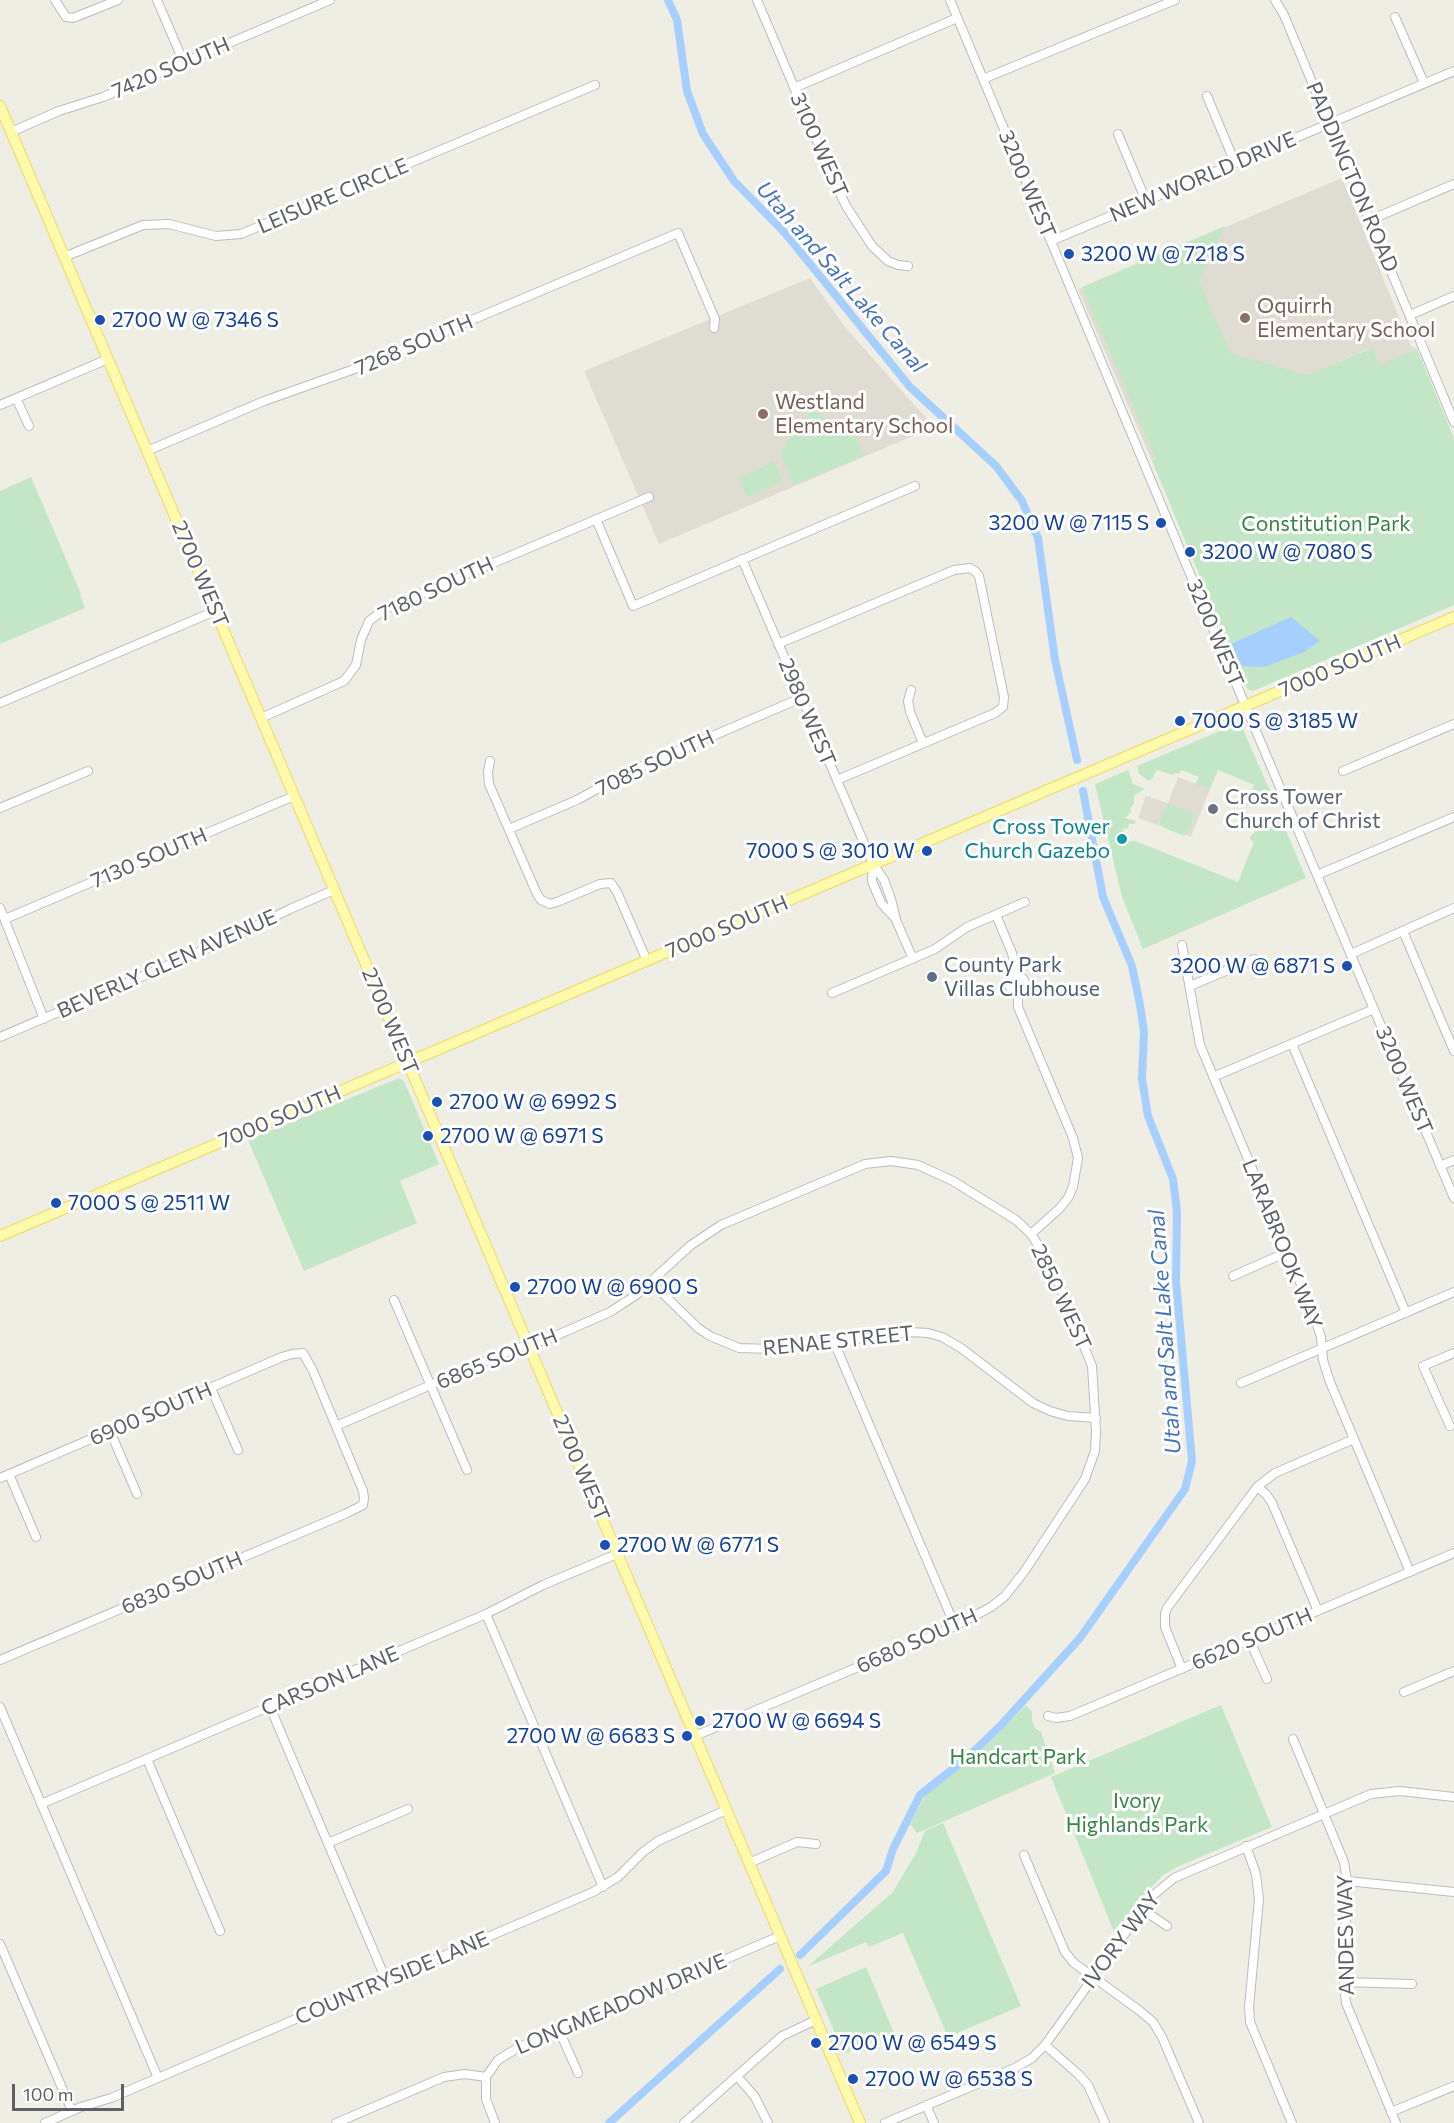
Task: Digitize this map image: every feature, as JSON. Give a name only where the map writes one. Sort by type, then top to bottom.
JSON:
[{"type":"main road","name":"2700 WEST","points":[[1,113],[861,2123]]},
{"type":"main road","name":"7000 SOUTH","points":[[0,1236],[1454,617]]},
{"type":"street","points":[[55,0],[61,12],[69,18],[81,16],[117,0]]},
{"type":"street","points":[[157,0],[184,63]]},
{"type":"street","name":"7420 SOUTH","points":[[11,132],[59,111],[103,97],[330,0]]},
{"type":"street","name":"3100 WEST","points":[[757,0],[834,181],[858,226],[872,246],[888,261],[908,266]]},
{"type":"street","name":"3200 WEST","points":[[950,0],[1454,1198]]},
{"type":"street","points":[[983,79],[1175,0]]},
{"type":"street","name":"PADDINGTON ROAD","points":[[1275,0],[1284,15],[1451,407],[1454,422]]},
{"type":"street","points":[[1395,17],[1424,83]]},
{"type":"street","points":[[794,88],[957,18]]},
{"type":"street","name":"NEW WORLD DRIVE","points":[[1051,240],[1454,71]]},
{"type":"street","name":"LEISURE CIRCLE","points":[[64,257],[143,225],[169,224],[216,236],[241,234],[595,85]]},
{"type":"street","points":[[1207,96],[1235,163]]},
{"type":"street","points":[[1118,134],[1146,201]]},
{"type":"street","points":[[1370,220],[1454,184]]},
{"type":"street","name":"7268 SOUTH","points":[[147,451],[264,401],[363,366],[678,233],[715,319],[714,328]]},
{"type":"street","points":[[1410,315],[1454,296]]},
{"type":"street","points":[[0,405],[108,359]]},
{"type":"street","points":[[16,398],[29,426]]},
{"type":"street","points":[[596,519],[633,606],[915,486]]},
{"type":"street","name":"7180 SOUTH","points":[[261,718],[344,681],[356,665],[361,640],[369,621],[385,609],[649,497]]},
{"type":"street","name":"2980 WEST","points":[[742,560],[873,864],[872,881],[881,903],[896,920],[913,958]]},
{"type":"street","points":[[778,644],[963,567],[975,571],[981,583],[1004,697],[1003,707],[995,713],[837,780]]},
{"type":"street","points":[[0,703],[215,611]]},
{"type":"street","points":[[911,690],[908,701],[910,712],[923,743]]},
{"type":"street","name":"7085 SOUTH","points":[[508,829],[577,800],[624,774],[801,698]]},
{"type":"street","points":[[1343,771],[1454,724]]},
{"type":"street","points":[[490,761],[489,784],[537,894],[545,903],[557,902],[600,884],[611,883],[647,961]]},
{"type":"street","points":[[0,808],[88,771]]},
{"type":"street","name":"7130 SOUTH","points":[[5,920],[294,796]]},
{"type":"street","points":[[1317,875],[1454,817]]},
{"type":"street","name":"BEVERLY GLEN AVENUE","points":[[0,1037],[227,940],[334,890]]},
{"type":"street","points":[[832,993],[935,949],[967,927],[1026,902]]},
{"type":"street","points":[[0,908],[44,1019]]},
{"type":"street","points":[[1351,954],[1454,908]]},
{"type":"street","points":[[996,915],[1012,953],[1017,976],[1023,978],[1026,986],[1017,993],[1018,1007],[1073,1138],[1078,1158],[1073,1186],[1068,1198],[1031,1234]]},
{"type":"street","points":[[1403,931],[1454,1051]]},
{"type":"street","name":"LARABROOK WAY","points":[[1182,945],[1198,1037],[1313,1313],[1329,1382],[1410,1572]]},
{"type":"street","points":[[1190,986],[1254,959]]},
{"type":"street","points":[[1214,1077],[1374,1009]]},
{"type":"street","points":[[1292,1044],[1406,1313]]},
{"type":"street","points":[[1440,1166],[1454,1160]]},
{"type":"street","name":"2850 WEST","points":[[651,1282],[691,1245],[721,1225],[853,1168],[891,1161],[918,1165],[930,1170],[998,1207],[1016,1220],[1031,1234],[1052,1268],[1087,1351],[1094,1384],[1095,1451],[1085,1479]]},
{"type":"street","points":[[1233,1276],[1287,1252]]},
{"type":"street","name":"6865 SOUTH","points":[[336,1425],[514,1349],[546,1340],[610,1312],[624,1304],[651,1282]]},
{"type":"street","name":"RENAE STREET","points":[[651,1282],[698,1328],[710,1336],[739,1348],[772,1350],[910,1332],[928,1333],[942,1337],[961,1348],[1033,1403],[1050,1412],[1096,1418]]},
{"type":"street","points":[[1241,1383],[1454,1292]]},
{"type":"street","points":[[394,1300],[467,1470]]},
{"type":"street","points":[[834,1342],[955,1626]]},
{"type":"street","name":"6900 SOUTH","points":[[0,1478],[292,1354],[303,1353],[308,1360],[336,1425]]},
{"type":"street","points":[[1450,1426],[1423,1366],[1454,1353]]},
{"type":"street","points":[[211,1388],[238,1450]]},
{"type":"street","name":"6830 SOUTH","points":[[0,1660],[363,1505],[363,1491],[336,1425]]},
{"type":"street","points":[[110,1431],[137,1494]]},
{"type":"street","points":[[1182,1669],[1164,1623],[1167,1608],[1257,1487],[1275,1473],[1353,1439]]},
{"type":"street","points":[[9,1474],[36,1537]]},
{"type":"street","name":"6680 SOUTH","points":[[695,1736],[955,1626],[992,1607],[1005,1596],[1024,1572],[1085,1479]]},
{"type":"street","points":[[1257,1487],[1272,1503],[1318,1611]]},
{"type":"street","name":"6620 SOUTH","points":[[1048,1716],[1056,1718],[1070,1716],[1454,1553]]},
{"type":"street","name":"CARSON LANE","points":[[41,1804],[486,1614],[543,1585],[617,1554]]},
{"type":"street","points":[[486,1614],[603,1887]]},
{"type":"street","points":[[1250,1641],[1267,1679]]},
{"type":"street","points":[[1404,1692],[1454,1671]]},
{"type":"street","points":[[0,1707],[158,2078]]},
{"type":"street","points":[[270,1707],[386,1980]]},
{"type":"street","name":"ANDES WAY","points":[[1293,1739],[1344,1862],[1347,1881],[1344,1982],[1348,2010],[1396,2123]]},
{"type":"street","points":[[147,1759],[220,1931]]},
{"type":"street","name":"IVORY WAY","points":[[885,2123],[1015,2068],[1032,2058],[1045,2045],[1142,1909],[1158,1890],[1174,1878],[1361,1797],[1380,1792],[1400,1791],[1454,1797]]},
{"type":"street","points":[[328,1843],[408,1809]]},
{"type":"street","name":"COUNTRYSIDE LANE","points":[[45,2123],[111,2098],[603,1887],[658,1841],[726,1810]]},
{"type":"street","points":[[749,1863],[797,1842],[816,1844]]},
{"type":"street","points":[[1246,1846],[1256,1874],[1259,1892],[1249,2007],[1250,2022],[1292,2123]]},
{"type":"street","points":[[1024,1855],[1065,1952],[1074,1963],[1153,2022],[1162,2037],[1199,2123]]},
{"type":"street","points":[[1347,1881],[1454,1892]]},
{"type":"street","points":[[1142,1909],[1167,1926]]},
{"type":"street","name":"LONGMEADOW DRIVE","points":[[486,2078],[490,2068],[507,2053],[780,1936]]},
{"type":"street","points":[[0,1944],[72,2111]]},
{"type":"street","points":[[1344,1982],[1412,1984]]},
{"type":"street","points":[[684,2123],[782,2036],[816,2020]]},
{"type":"street","points":[[559,2030],[578,2073]]},
{"type":"street","points":[[1045,2045],[1088,2085],[1105,2123]]},
{"type":"street","points":[[336,2123],[444,2077],[465,2074],[486,2078],[486,2098],[495,2123]]},
{"type":"street","points":[[737,2076],[755,2097],[768,2123]]},
{"type":"street","points":[[1391,2112],[1454,2086]]},
{"type":"street","points":[[926,2105],[934,2123]]},
{"type":"shaded area","name":"Oquirrh Elementary School","points":[[1342,178],[1411,346],[1417,349],[1379,366],[1371,348],[1338,362],[1345,380],[1152,461],[1078,289]]},
{"type":"shaded area","name":"Westland Elementary School","points":[[810,278],[845,327],[934,427],[659,544],[584,371]]},
{"type":"shaded area","points":[[1178,777],[1210,789],[1191,837],[1138,818],[1146,796],[1168,803]]},
{"type":"green space","name":"Constitution Park","points":[[1225,226],[1199,282],[1230,353],[1308,375],[1372,348],[1379,365],[1417,349],[1454,438],[1454,605],[1253,691],[1246,687],[1152,461],[1156,459],[1082,287]]},
{"type":"green space","points":[[811,410],[855,435],[864,456],[793,485],[780,452]]},
{"type":"green space","points":[[774,462],[783,481],[747,497],[739,478]]},
{"type":"green space","points":[[31,477],[85,608],[0,644],[0,491]]},
{"type":"green space","points":[[1239,723],[1276,804],[1271,806],[1264,800],[1256,799],[1245,808],[1254,785],[1218,770],[1210,789],[1195,784],[1199,777],[1181,770],[1179,774],[1173,775],[1157,770],[1149,781],[1139,774],[1137,766]]},
{"type":"green space","points":[[1128,770],[1133,784],[1145,789],[1134,795],[1134,803],[1130,809],[1132,811],[1125,818],[1136,821],[1135,824],[1129,824],[1128,828],[1123,829],[1124,836],[1119,837],[1120,842],[1135,841],[1238,882],[1254,842],[1250,840],[1250,837],[1265,820],[1279,814],[1306,878],[1143,949],[1122,897],[1095,784]]},
{"type":"green space","points":[[1168,803],[1195,815],[1184,836],[1162,827],[1160,823]]},
{"type":"green space","points":[[399,1078],[404,1081],[439,1164],[400,1181],[417,1223],[304,1271],[248,1140]]},
{"type":"green space","name":"Handcart Park","points":[[1026,1705],[1032,1712],[1035,1728],[1041,1732],[1055,1773],[917,1833],[910,1824],[926,1794],[972,1759]]},
{"type":"green space","name":"Ivory Highlands Park","points":[[1221,1705],[1272,1827],[1163,1875],[1134,1907],[1115,1934],[1051,1777]]},
{"type":"green space","points":[[943,1823],[1021,2006],[948,2037],[903,1933],[869,1947],[866,1942],[807,1967],[893,1892],[917,1851],[925,1831]]},
{"type":"green space","points":[[866,1967],[894,2033],[844,2054],[816,1989]]},
{"type":"water","points":[[1291,617],[1320,641],[1304,652],[1265,667],[1241,666],[1231,644]]},
{"type":"waterway","name":"Utah and Salt Lake Canal","points":[[668,0],[677,20],[687,91],[703,134],[734,181],[785,233],[910,387],[996,466],[1022,501],[1038,538],[1055,660],[1077,760]]},
{"type":"waterway","name":"Utah and Salt Lake Canal","points":[[800,1955],[886,1871],[893,1849],[920,1795],[969,1756],[1002,1724],[1080,1638],[1185,1489],[1192,1461],[1176,1281],[1177,1212],[1173,1179],[1148,1116],[1142,1079],[1144,1032],[1140,1005],[1132,966],[1103,897],[1083,791]]},
{"type":"waterway","name":"Utah and Salt Lake Canal","points":[[609,2123],[780,1969]]},
{"type":"place","name":"3200 W @ 7218 S","points":[[1069,254]]},
{"type":"place","name":"Oquirrh Elementary School","points":[[1245,318]]},
{"type":"place","name":"2700 W @ 7346 S","points":[[100,320]]},
{"type":"place","name":"Westland Elementary School","points":[[763,414]]},
{"type":"place","name":"3200 W @ 7115 S","points":[[1161,523]]},
{"type":"place","name":"3200 W @ 7080 S","points":[[1190,552]]},
{"type":"place","name":"7000 S @ 3185 W","points":[[1180,721]]},
{"type":"place","name":"Cross Tower Church of Christ","points":[[1213,809]]},
{"type":"place","name":"Cross Tower Church Gazebo","points":[[1122,839]]},
{"type":"place","name":"7000 S @ 3010 W","points":[[927,851]]},
{"type":"place","name":"3200 W @ 6871 S","points":[[1347,966]]},
{"type":"place","name":"County Park Villas Clubhouse","points":[[932,977]]},
{"type":"place","name":"2700 W @ 6992 S","points":[[437,1102]]},
{"type":"place","name":"2700 W @ 6971 S","points":[[428,1136]]},
{"type":"place","name":"7000 S @ 2511 W","points":[[56,1203]]},
{"type":"place","name":"2700 W @ 6900 S","points":[[515,1287]]},
{"type":"place","name":"2700 W @ 6771 S","points":[[605,1545]]},
{"type":"place","name":"2700 W @ 6694 S","points":[[700,1721]]},
{"type":"place","name":"2700 W @ 6683 S","points":[[687,1736]]},
{"type":"place","name":"2700 W @ 6549 S","points":[[816,2043]]},
{"type":"place","name":"2700 W @ 6538 S","points":[[853,2079]]}]
